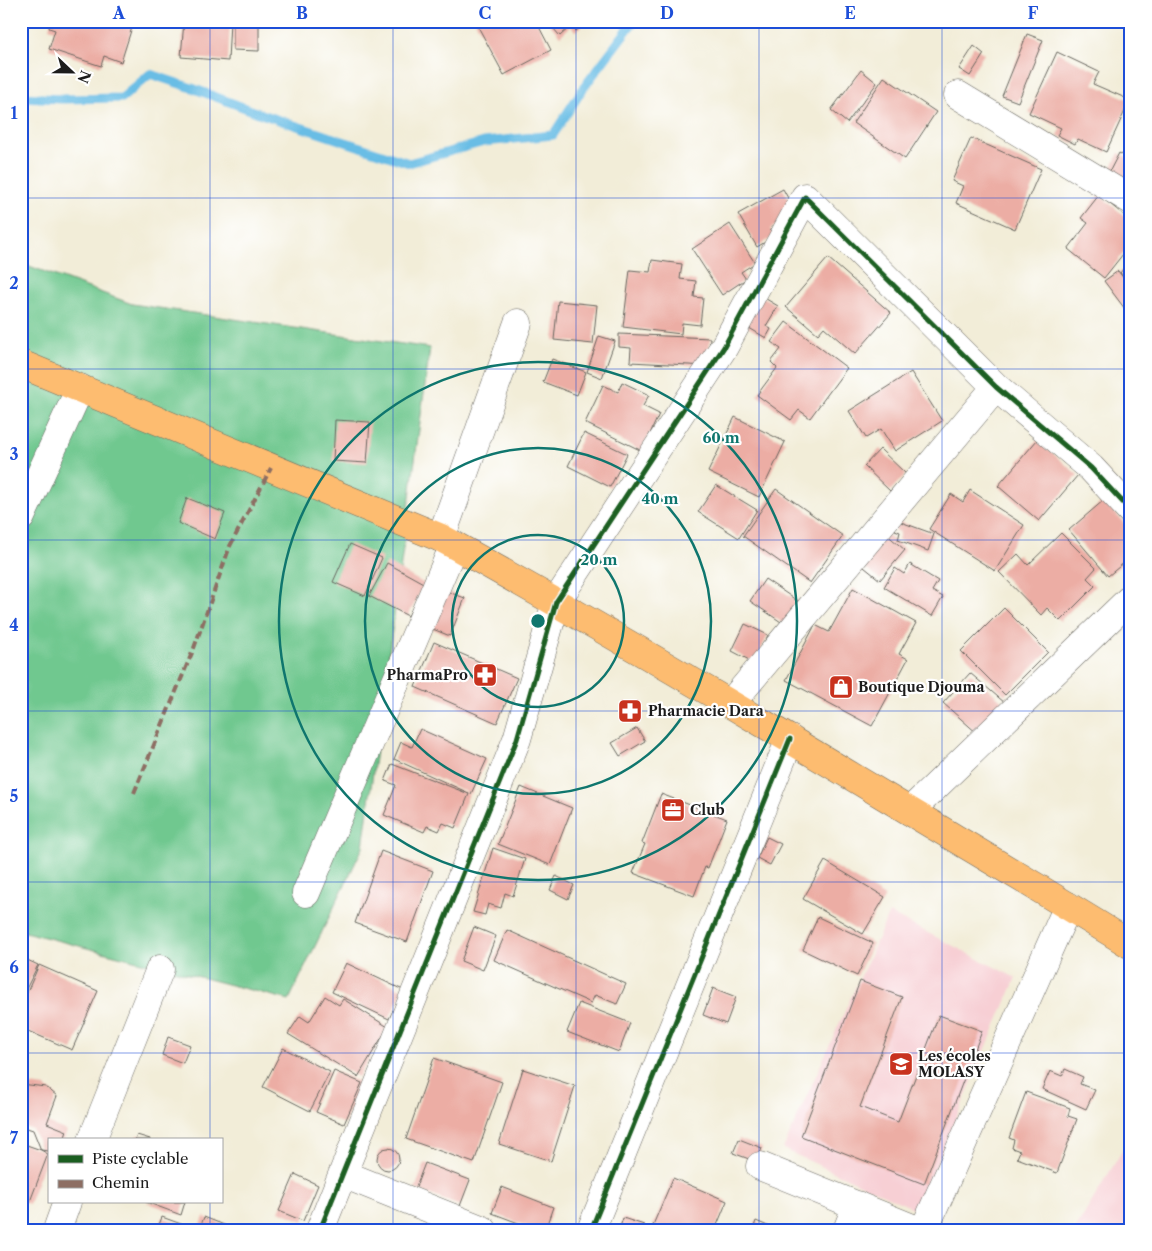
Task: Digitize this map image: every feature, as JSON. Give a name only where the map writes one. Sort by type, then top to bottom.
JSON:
[{"type":"main road","points":[[21,364],[448,542],[731,703],[1131,944]]},
{"type":"street","points":[[958,95],[1131,200]]},
{"type":"street","points":[[320,1230],[517,739],[556,602],[724,346],[806,197],[996,387],[1091,468],[1131,511]]},
{"type":"street","points":[[306,893],[448,542],[518,323]]},
{"type":"street","points":[[731,703],[996,387]]},
{"type":"street","points":[[21,517],[80,388]]},
{"type":"street","points":[[910,811],[1131,598]]},
{"type":"street","points":[[591,1230],[790,739]]},
{"type":"street","points":[[924,1230],[1068,906]]},
{"type":"street","points":[[93,1138],[160,969]]},
{"type":"street","points":[[760,1166],[852,1217],[917,1230]]},
{"type":"street","points":[[343,1174],[483,1230]]},
{"type":"street","points":[[56,1230],[66,1204]]},
{"type":"shaded area","name":"Les écoles MOLASY","points":[[889,913],[1016,978],[917,1210],[783,1149]]},
{"type":"shaded area","points":[[1131,1136],[1131,1230],[1075,1230]]},
{"type":"green space","points":[[21,263],[132,304],[430,348],[363,847],[289,1000],[21,931]]},
{"type":"building","points":[[51,21],[134,21],[121,62],[104,56],[101,66],[49,49],[55,30],[49,28]]},
{"type":"building","points":[[184,21],[230,21],[228,61],[181,57]]},
{"type":"building","points":[[233,21],[259,21],[259,51],[233,50]]},
{"type":"building","points":[[475,21],[536,21],[551,50],[504,75]]},
{"type":"building","points":[[547,21],[588,21],[576,31],[571,26],[560,36]]},
{"type":"building","points":[[1027,34],[1043,40],[1018,102],[1002,96]]},
{"type":"building","points":[[974,46],[984,54],[970,76],[959,69]]},
{"type":"building","points":[[1057,52],[1099,72],[1093,84],[1130,100],[1106,152],[1078,139],[1075,144],[1057,135],[1061,128],[1029,113]]},
{"type":"building","points":[[861,70],[877,83],[847,123],[831,110]]},
{"type":"building","points":[[884,77],[936,112],[905,159],[853,123]]},
{"type":"building","points":[[971,138],[1041,169],[1015,229],[956,203],[963,186],[952,181]]},
{"type":"building","points":[[1119,153],[1131,159],[1131,194],[1105,180]]},
{"type":"building","points":[[783,189],[794,209],[787,220],[770,229],[775,236],[757,247],[738,214]]},
{"type":"building","points":[[1099,195],[1131,221],[1131,244],[1104,278],[1068,249],[1088,223],[1081,218]]},
{"type":"building","points":[[730,224],[755,263],[741,272],[746,279],[722,295],[692,249]]},
{"type":"building","points":[[828,258],[891,313],[855,354],[824,327],[818,334],[786,307]]},
{"type":"building","points":[[1131,259],[1131,281],[1120,273]]},
{"type":"building","points":[[652,260],[682,264],[680,279],[696,281],[694,297],[703,298],[700,325],[682,323],[681,334],[623,327],[630,270],[650,272]]},
{"type":"building","points":[[1118,271],[1131,288],[1131,317],[1104,281]]},
{"type":"building","points":[[756,293],[778,306],[766,326],[771,329],[766,338],[739,322]]},
{"type":"building","points":[[558,301],[597,305],[593,344],[554,340]]},
{"type":"building","points":[[786,322],[847,368],[810,418],[799,410],[791,420],[757,395],[777,368],[771,362],[781,349],[771,342]]},
{"type":"building","points":[[619,334],[710,338],[708,366],[630,362],[631,348],[619,347]]},
{"type":"building","points":[[599,336],[615,341],[602,378],[587,372]]},
{"type":"building","points":[[552,359],[586,372],[577,395],[543,382]]},
{"type":"building","points":[[911,372],[942,421],[895,451],[881,429],[866,438],[849,411]]},
{"type":"building","points":[[622,382],[649,395],[643,406],[659,414],[642,451],[585,423],[603,385],[618,392]]},
{"type":"building","points":[[735,417],[785,442],[759,497],[708,472]]},
{"type":"building","points":[[335,420],[370,422],[367,463],[333,461]]},
{"type":"building","points":[[584,433],[627,454],[610,487],[568,466]]},
{"type":"building","points":[[1037,440],[1078,475],[1039,521],[998,486]]},
{"type":"building","points":[[880,449],[906,474],[890,491],[864,466]]},
{"type":"building","points":[[716,485],[757,510],[739,538],[698,512]]},
{"type":"building","points":[[776,489],[843,536],[810,583],[743,536]]},
{"type":"building","points":[[970,490],[1024,525],[995,571],[929,529],[951,494],[963,502]]},
{"type":"building","points":[[187,498],[225,513],[215,539],[178,523]]},
{"type":"building","points":[[1104,500],[1131,531],[1131,557],[1108,576],[1069,530]]},
{"type":"building","points":[[898,521],[934,534],[928,551],[898,540],[900,532],[895,530]]},
{"type":"building","points":[[885,533],[905,550],[880,580],[859,563]]},
{"type":"building","points":[[1061,533],[1096,568],[1087,578],[1095,586],[1060,621],[1047,608],[1041,615],[999,572],[1018,554],[1028,565]]},
{"type":"building","points":[[350,544],[382,558],[365,596],[333,582]]},
{"type":"building","points":[[387,563],[425,584],[408,616],[369,596]]},
{"type":"building","points":[[910,564],[938,581],[932,591],[943,597],[932,616],[884,587],[895,568],[904,574]]},
{"type":"building","points":[[765,579],[799,602],[784,624],[750,601]]},
{"type":"building","points":[[437,588],[465,598],[450,636],[423,625]]},
{"type":"building","points":[[853,588],[916,623],[899,654],[908,659],[872,726],[786,680],[815,625],[829,632]]},
{"type":"building","points":[[1004,608],[1048,652],[1005,695],[961,651]]},
{"type":"building","points":[[745,624],[768,635],[755,663],[732,651]]},
{"type":"building","points":[[434,642],[517,678],[497,723],[415,687]]},
{"type":"building","points":[[970,673],[1005,703],[978,734],[943,703]]},
{"type":"building","points":[[637,728],[645,741],[620,756],[612,743]]},
{"type":"building","points":[[420,729],[487,759],[471,794],[394,759],[401,742],[412,747]]},
{"type":"building","points":[[392,764],[469,794],[455,828],[443,823],[439,831],[427,826],[424,832],[384,815],[396,785],[385,781]]},
{"type":"building","points":[[521,787],[572,808],[550,865],[498,844]]},
{"type":"building","points":[[661,794],[727,819],[708,868],[705,867],[694,896],[633,873],[645,844],[642,843]]},
{"type":"building","points":[[767,837],[781,844],[770,865],[757,858]]},
{"type":"building","points":[[493,848],[525,859],[513,896],[505,893],[501,908],[488,904],[485,915],[473,912]]},
{"type":"building","points":[[381,851],[433,871],[407,942],[355,923]]},
{"type":"building","points":[[825,861],[885,897],[863,934],[803,899]]},
{"type":"building","points":[[556,876],[574,885],[568,899],[550,890]]},
{"type":"building","points":[[818,917],[873,943],[857,976],[803,950]]},
{"type":"building","points":[[474,927],[496,936],[483,970],[461,961]]},
{"type":"building","points":[[507,930],[626,984],[617,1004],[595,995],[591,1003],[494,960]]},
{"type":"building","points":[[23,958],[38,965],[21,999],[21,962]]},
{"type":"building","points":[[346,963],[403,990],[389,1019],[332,992]]},
{"type":"building","points":[[39,965],[98,991],[72,1050],[21,1028],[21,1006]]},
{"type":"building","points":[[860,981],[902,997],[860,1107],[898,1122],[939,1015],[982,1031],[924,1184],[801,1136]]},
{"type":"building","points":[[713,988],[736,997],[726,1024],[703,1015]]},
{"type":"building","points":[[325,996],[339,1005],[343,999],[388,1027],[358,1077],[288,1034],[300,1016],[309,1022]]},
{"type":"building","points":[[579,1003],[630,1023],[619,1052],[567,1032]]},
{"type":"building","points":[[168,1037],[190,1045],[183,1063],[162,1055]]},
{"type":"building","points":[[283,1048],[330,1072],[310,1111],[263,1087]]},
{"type":"building","points":[[434,1058],[502,1082],[474,1163],[406,1139]]},
{"type":"building","points":[[523,1069],[575,1086],[551,1161],[499,1144]]},
{"type":"building","points":[[1065,1069],[1083,1077],[1080,1084],[1095,1090],[1086,1109],[1042,1089],[1050,1071],[1062,1076]]},
{"type":"building","points":[[334,1071],[362,1083],[344,1124],[316,1112]]},
{"type":"building","points":[[21,1084],[46,1087],[57,1096],[47,1123],[67,1131],[65,1138],[48,1138],[48,1151],[41,1150],[33,1130],[24,1127],[21,1132]]},
{"type":"building","points":[[1026,1092],[1070,1108],[1068,1116],[1077,1119],[1057,1173],[1017,1158],[1020,1151],[1012,1148],[1014,1140],[1009,1138]]},
{"type":"building","points":[[137,1135],[147,1138],[136,1138]]},
{"type":"building","points":[[739,1139],[762,1148],[757,1162],[733,1153]]},
{"type":"building","points":[[21,1143],[48,1154],[29,1204],[21,1201]]},
{"type":"building","points":[[388,1148],[396,1151],[399,1159],[396,1167],[388,1170],[380,1167],[377,1159],[380,1151]]},
{"type":"building","points":[[425,1163],[470,1180],[460,1206],[415,1189]]},
{"type":"building","points":[[295,1174],[318,1185],[303,1221],[279,1211]]},
{"type":"building","points":[[673,1178],[727,1201],[715,1230],[664,1230],[653,1225]]},
{"type":"building","points":[[502,1187],[553,1207],[545,1230],[537,1230],[492,1213]]},
{"type":"building","points":[[151,1204],[184,1204],[181,1215]]},
{"type":"building","points":[[162,1217],[192,1228],[191,1230],[157,1230]]},
{"type":"building","points":[[204,1217],[237,1230],[199,1230]]},
{"type":"building","points":[[623,1218],[644,1225],[643,1230],[619,1230]]},
{"type":"building","points":[[756,1221],[777,1230],[753,1230]]},
{"type":"waterway","points":[[21,97],[62,99],[122,98],[150,74],[264,115],[409,163],[484,142],[553,135],[584,87],[634,21]]},
{"type":"marked path","points":[[134,793],[194,648],[230,546],[271,468]]},
{"type":"cycle path","points":[[320,1230],[517,739],[556,602],[724,347],[805,197],[996,387],[1091,468],[1131,511]]},
{"type":"cycle path","points":[[591,1230],[790,739]]},
{"type":"place","name":"PharmaPro","points":[[485,675]]},
{"type":"place","name":"Boutique Djouma","points":[[841,687]]},
{"type":"place","name":"Pharmacie Dara","points":[[630,711]]},
{"type":"place","name":"Club","points":[[673,810]]},
{"type":"place","name":"Les écoles MOLASY","points":[[901,1064]]}]
